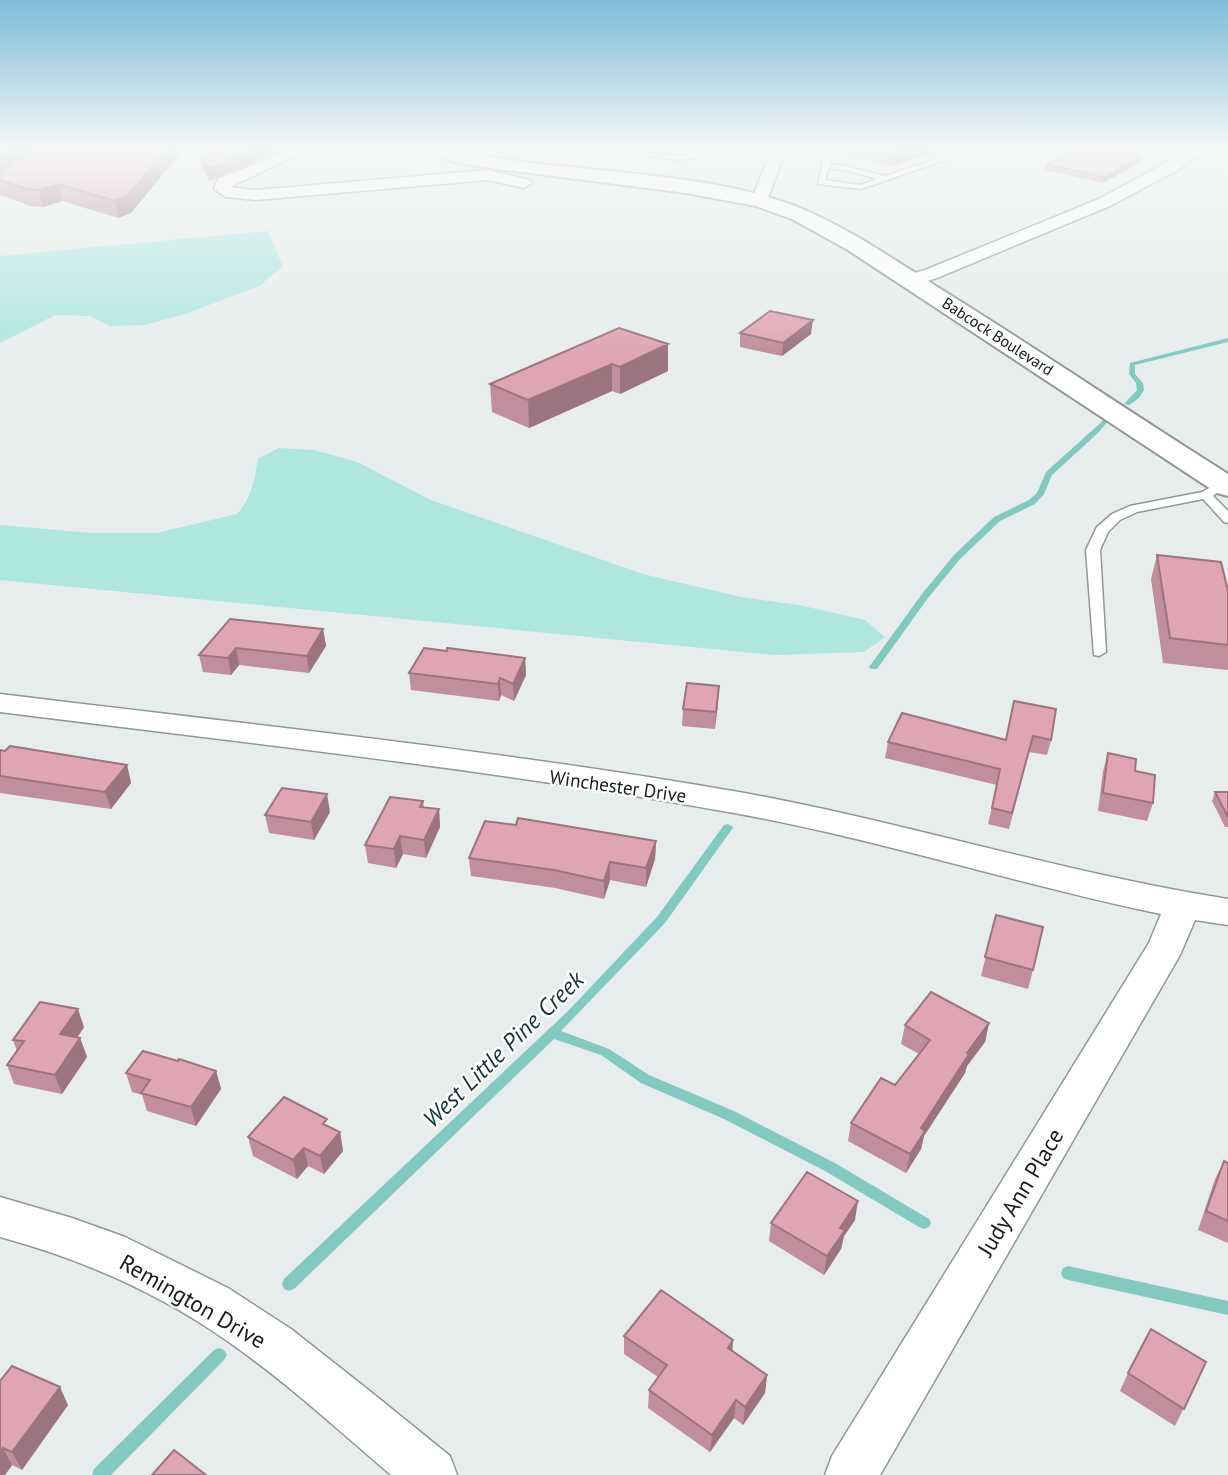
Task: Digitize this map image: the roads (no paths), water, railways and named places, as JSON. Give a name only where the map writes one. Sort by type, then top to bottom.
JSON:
[{"type":"street","name":"Babcock Boulevard","points":[[804,218],[991,330],[1219,489]]},
{"type":"street","points":[[910,280],[931,274],[1065,218]]},
{"type":"street","name":"Winchester Drive","points":[[0,703],[255,735],[735,803],[852,828],[1117,893],[1228,912]]},
{"type":"street","name":"Judy Ann Place","points":[[851,1475],[1167,945],[1182,906]]},
{"type":"street","name":"Remington Drive","points":[[0,1217],[76,1239],[127,1261],[229,1316],[294,1362],[431,1475]]},
{"type":"lane","points":[[1099,652],[1093,550],[1102,530],[1116,517],[1134,509],[1219,489],[1228,519]]},
{"type":"waterway","name":"West Little Pine Creek","points":[[1127,404],[1141,390],[1140,383],[1132,374],[1132,364],[1228,340]]},
{"type":"waterway","name":"West Little Pine Creek","points":[[874,667],[957,557],[997,519],[1032,502],[1040,494],[1049,474],[1107,419]]},
{"type":"waterway","name":"West Little Pine Creek","points":[[552,1033],[661,920],[728,827]]},
{"type":"waterway","name":"West Little Pine Creek","points":[[289,1284],[552,1033]]},
{"type":"waterway","points":[[552,1033],[605,1052],[645,1079],[729,1115],[830,1167],[924,1223]]},
{"type":"waterway","points":[[1068,1273],[1228,1308]]},
{"type":"waterway","name":"West Little Pine Creek","points":[[100,1475],[219,1355]]}]
